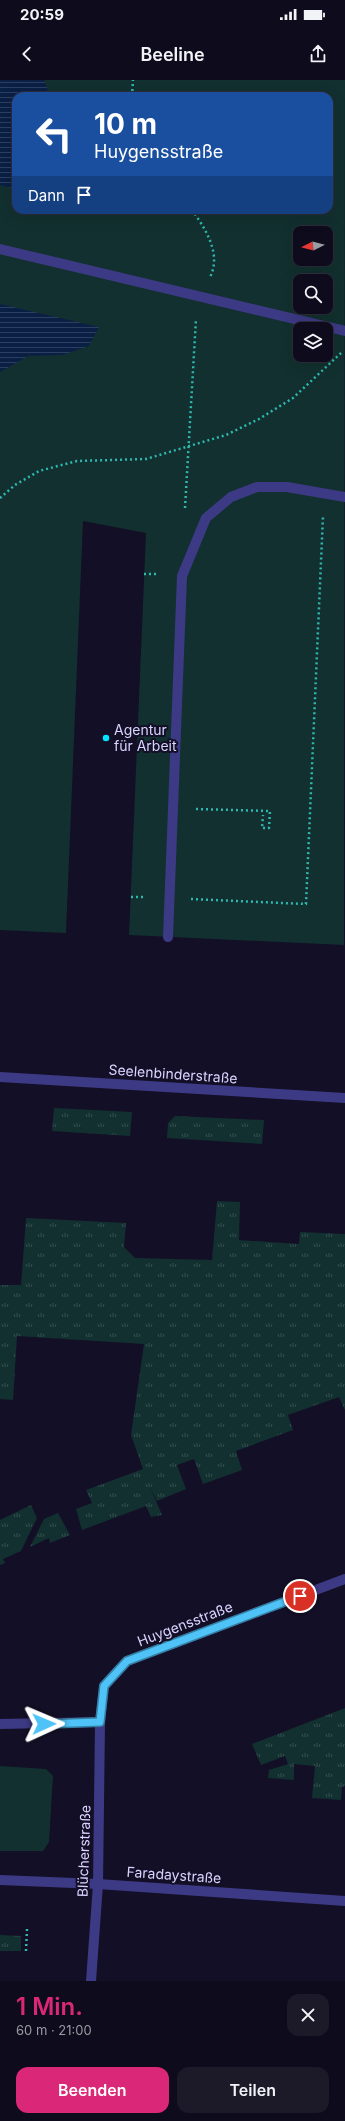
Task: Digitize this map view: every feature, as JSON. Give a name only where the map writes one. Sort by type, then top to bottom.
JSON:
[{"type":"street","points":[[0,249],[345,331]]},
{"type":"street","points":[[168,937],[182,576],[206,518],[231,497],[257,487],[287,487],[345,497]]},
{"type":"street","name":"Seelenbinderstraße","points":[[0,1077],[345,1098]]},
{"type":"street","name":"Huygensstraße","points":[[100,1722],[104,1686],[127,1661],[345,1579]]},
{"type":"street","points":[[0,1724],[100,1722]]},
{"type":"street","name":"Blücherstraße","points":[[91,1981],[98,1884],[100,1722]]},
{"type":"street","name":"Faradaystraße","points":[[0,1880],[98,1884],[345,1901]]},
{"type":"path","points":[[132,92],[133,80]]},
{"type":"path","points":[[185,515],[195,331],[200,296],[212,272],[213,248],[204,227],[195,214]]},
{"type":"path","points":[[0,498],[15,485],[39,471],[77,462],[146,459],[226,435],[260,419],[293,398],[321,373],[345,348]]},
{"type":"path","points":[[131,897],[306,904],[324,493]]},
{"type":"path","points":[[144,574],[182,576]]},
{"type":"path","points":[[173,808],[270,812],[269,828],[262,828],[263,815]]},
{"type":"path","points":[[26,1951],[27,1929]]},
{"type":"green space","points":[[0,80],[345,80],[344,945],[129,935],[146,533],[83,521],[66,933],[0,930]]},
{"type":"green space","points":[[54,1108],[132,1112],[130,1136],[52,1131]]},
{"type":"green space","points":[[175,1116],[264,1120],[262,1144],[167,1138],[168,1123]]},
{"type":"green space","points":[[217,1201],[240,1202],[239,1240],[299,1244],[300,1232],[345,1234],[345,1410],[339,1397],[288,1415],[293,1430],[236,1451],[242,1470],[203,1484],[194,1459],[177,1465],[186,1489],[157,1501],[150,1487],[162,1515],[151,1517],[146,1506],[82,1530],[76,1509],[92,1503],[86,1490],[143,1469],[131,1435],[144,1344],[17,1336],[13,1400],[0,1399],[0,1285],[21,1285],[26,1218],[126,1223],[124,1247],[135,1258],[212,1260]]},
{"type":"green space","points":[[31,1505],[37,1518],[21,1551],[3,1559],[5,1563],[0,1565],[0,1520]]},
{"type":"green space","points":[[58,1513],[70,1535],[50,1543],[49,1538],[30,1547],[44,1519]]},
{"type":"green space","points":[[345,1708],[345,1786],[342,1787],[341,1800],[312,1798],[315,1766],[294,1764],[294,1780],[268,1778],[269,1770],[288,1764],[285,1756],[261,1765],[252,1744]]},
{"type":"green space","points":[[0,1766],[46,1769],[53,1776],[49,1842],[43,1851],[0,1851]]},
{"type":"green space","points":[[0,1935],[21,1936],[21,1951],[0,1951]]},
{"type":"water","points":[[0,80],[44,80],[48,92],[12,92],[12,188],[0,185]]},
{"type":"water","points":[[0,304],[99,327],[89,346],[62,355],[28,356],[0,372]]},
{"type":"place","name":"Agentur für Arbeit","points":[[106,738]]},
{"type":"route","points":[[44,1724],[100,1722],[104,1686],[127,1661],[300,1596]]}]
